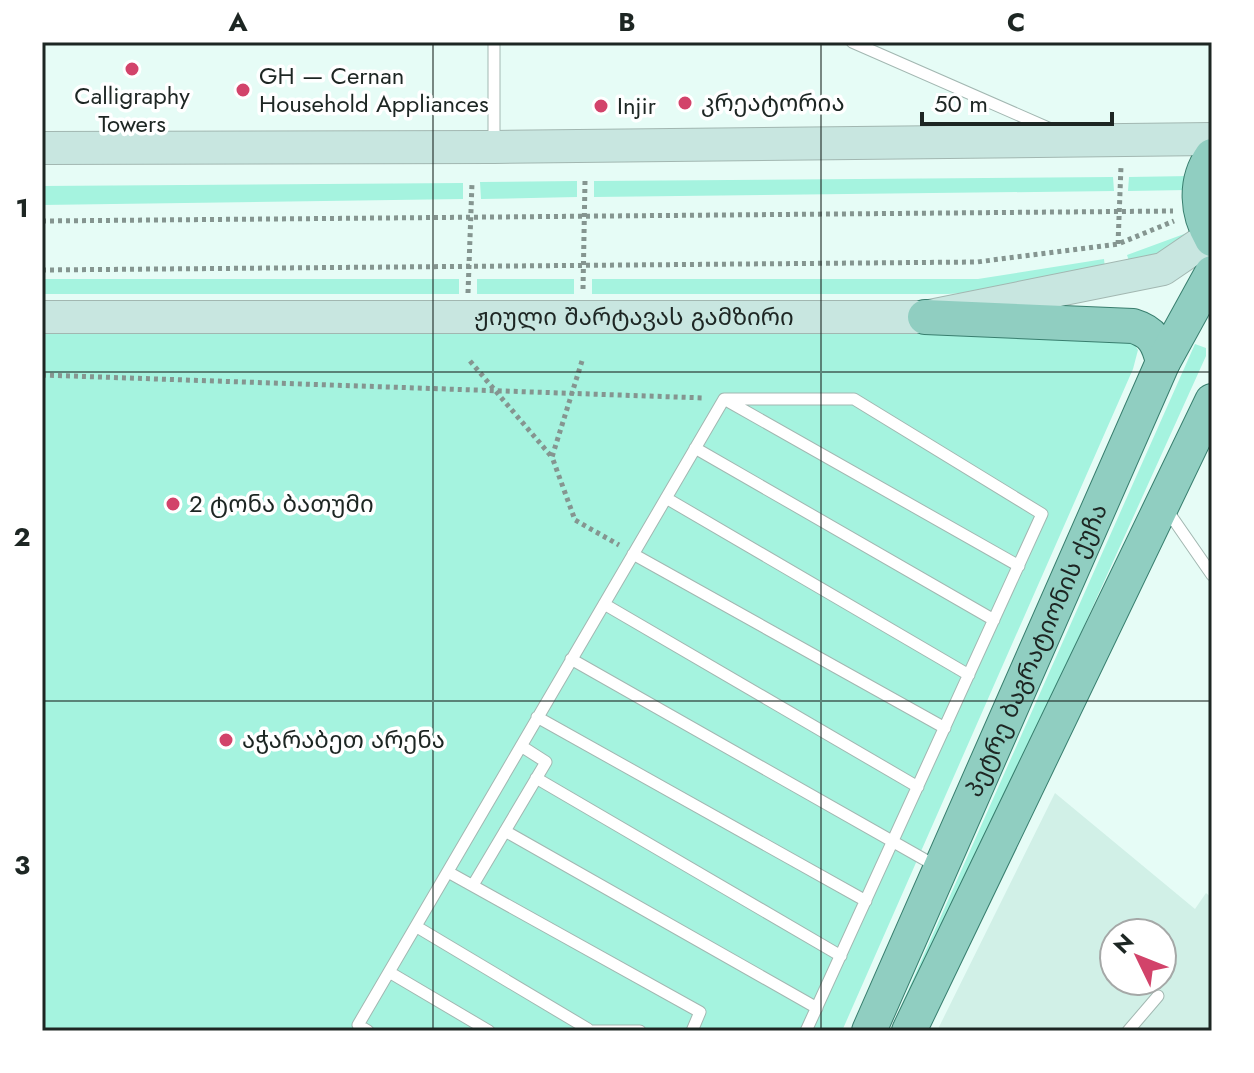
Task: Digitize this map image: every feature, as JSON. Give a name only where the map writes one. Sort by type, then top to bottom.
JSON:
[{"type":"main road","points":[[42,148],[494,147],[1212,139]]},
{"type":"main road","points":[[1211,238],[1200,212],[1199,184],[1212,156]]},
{"type":"main road","name":"ჟიული შარტავას გამზირი","points":[[42,317],[925,317],[1163,269],[1211,238]]},
{"type":"main road","name":"პეტრე ბაგრატიონის ქუჩა","points":[[869,1031],[1163,362],[1212,273]]},
{"type":"main road","points":[[925,317],[1133,326],[1149,331],[1158,344],[1163,362]]},
{"type":"main road","name":"პეტრე ბაგრატიონის ქუჩა","points":[[912,1030],[1212,401]]},
{"type":"lane","points":[[494,42],[494,147]]},
{"type":"lane","points":[[852,42],[1079,141]]},
{"type":"lane","points":[[368,1031],[358,1025],[724,399]]},
{"type":"lane","points":[[724,399],[854,399],[1042,514],[806,1031]]},
{"type":"lane","points":[[724,399],[1019,566]]},
{"type":"lane","points":[[695,448],[994,620]]},
{"type":"lane","points":[[666,498],[969,675]]},
{"type":"lane","points":[[1164,506],[1212,575]]},
{"type":"lane","points":[[633,554],[945,728]]},
{"type":"lane","points":[[604,604],[918,787]]},
{"type":"lane","points":[[571,659],[940,869]]},
{"type":"lane","points":[[537,717],[866,901]]},
{"type":"lane","points":[[473,885],[546,762],[521,746]]},
{"type":"lane","points":[[536,778],[841,956]]},
{"type":"lane","points":[[505,831],[817,1008]]},
{"type":"lane","points":[[448,872],[700,1012],[692,1031]]},
{"type":"lane","points":[[417,927],[586,1030],[640,1031]]},
{"type":"lane","points":[[389,972],[489,1031]]},
{"type":"lane","points":[[1128,1031],[1157,997]]},
{"type":"path","points":[[1118,255],[1121,177]]},
{"type":"path","points":[[583,294],[585,181]]},
{"type":"path","points":[[468,294],[472,183]]},
{"type":"path","points":[[42,221],[1173,209],[1174,223],[1118,244],[977,262],[42,270]]},
{"type":"path","points":[[470,361],[552,457],[575,520],[633,554]]},
{"type":"path","points":[[552,457],[582,361]]},
{"type":"path","points":[[42,375],[724,399]]},
{"type":"shaded area","points":[[1055,793],[1195,909],[1206,893],[1212,898],[1212,1031],[937,1031]]},
{"type":"green space","points":[[1191,176],[1187,190],[1128,191],[1129,177]]},
{"type":"green space","points":[[1113,177],[1114,191],[594,197],[594,181]]},
{"type":"green space","points":[[577,181],[577,197],[481,199],[480,182]]},
{"type":"green space","points":[[463,183],[463,199],[42,205],[42,186]]},
{"type":"green space","points":[[1195,230],[1197,237],[1130,264],[1127,255]]},
{"type":"green space","points":[[1104,259],[1105,268],[990,291],[948,294],[592,294],[592,279],[978,279]]},
{"type":"green space","points":[[42,279],[459,279],[459,294],[42,294]]},
{"type":"green space","points":[[477,279],[574,279],[574,294],[477,294]]},
{"type":"green space","points":[[1114,332],[1129,337],[1138,350],[1133,369],[842,1031],[42,1031],[42,334]]},
{"type":"green space","points":[[1195,344],[1206,348],[1206,356],[901,1031],[890,1031]]},
{"type":"place","name":"Calligraphy Towers","points":[[132,69]]},
{"type":"place","name":"GH — Cernan Household Appliances","points":[[243,90]]},
{"type":"place","name":"კრეატორია","points":[[685,103]]},
{"type":"place","name":"Injir","points":[[601,106]]},
{"type":"place","name":"2 ტონა ბათუმი","points":[[173,504]]},
{"type":"place","name":"აჭარაბეთ არენა","points":[[226,740]]}]
